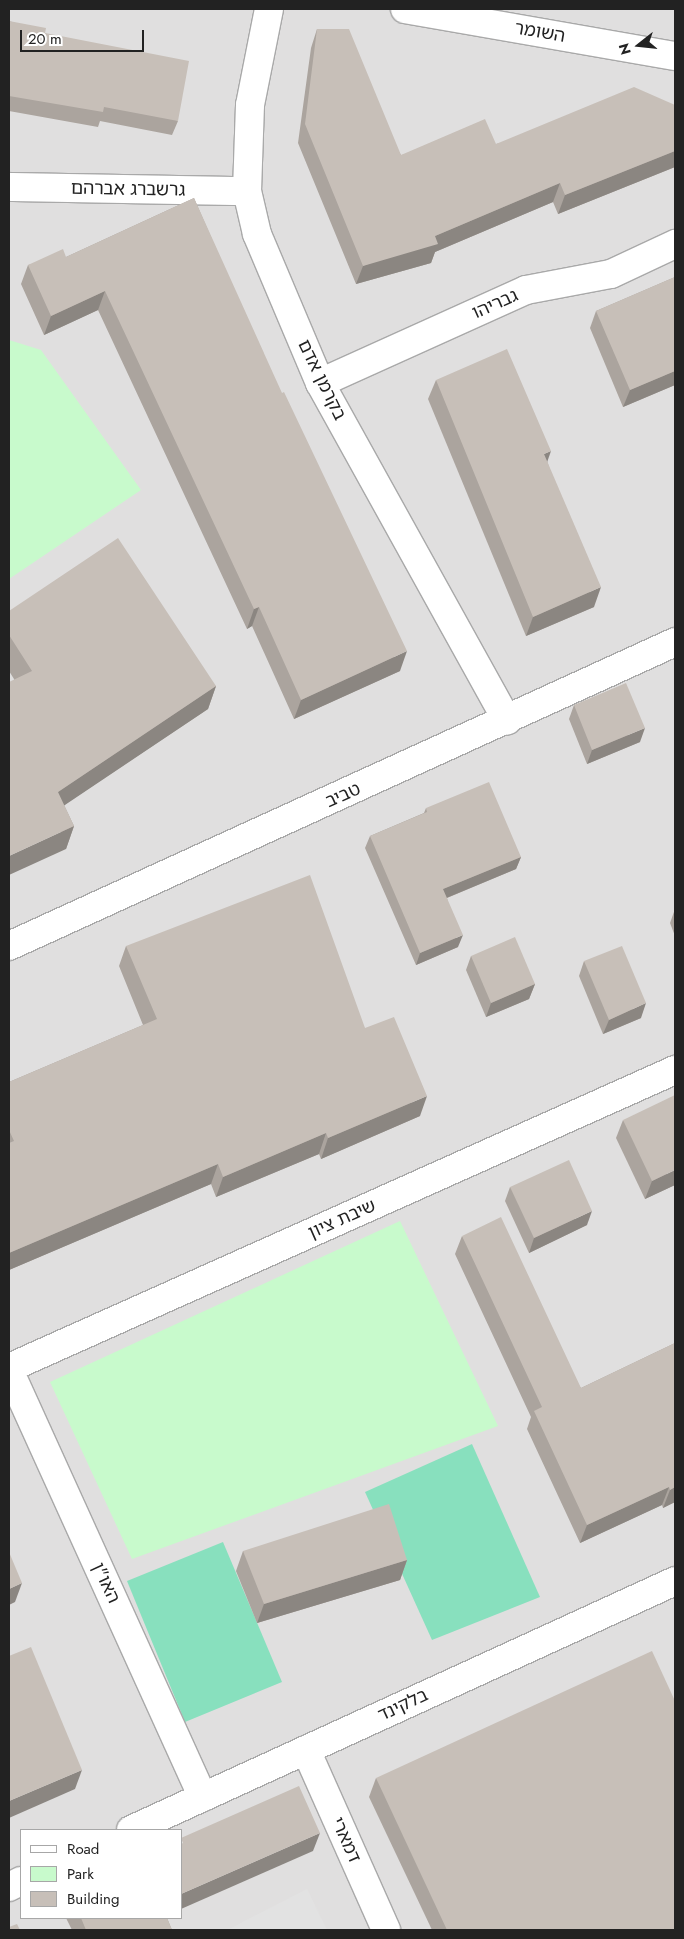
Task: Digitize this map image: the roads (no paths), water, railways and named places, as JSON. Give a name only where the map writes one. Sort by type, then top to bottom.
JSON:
[{"type":"street","name":"בקרמן אדם","points":[[269,9],[250,105],[247,190],[257,234],[320,383],[507,721]]},
{"type":"street","name":"השומר","points":[[405,9],[675,56]]},
{"type":"street","name":"גרשברג אברהם","points":[[9,187],[247,190]]},
{"type":"street","name":"גבריהו","points":[[320,383],[526,290],[611,274],[675,244]]},
{"type":"street","name":"טביב","points":[[9,946],[507,721],[675,642]]},
{"type":"street","name":"שיבת ציון","points":[[9,1369],[675,1070]]},
{"type":"street","name":"האו\"ן","points":[[9,1369],[203,1797]]},
{"type":"street","name":"בלקינד","points":[[133,1829],[675,1582]]},
{"type":"street","name":"דמארי","points":[[306,1750],[386,1930]]}]
